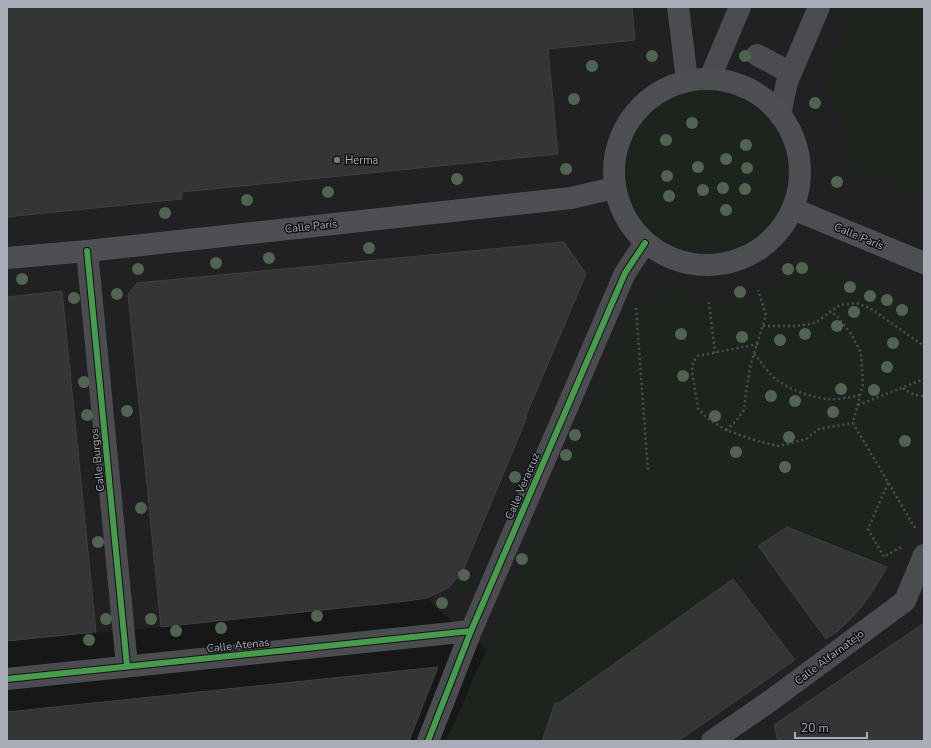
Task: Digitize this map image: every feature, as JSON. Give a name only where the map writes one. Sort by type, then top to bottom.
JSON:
[{"type":"main road","points":[[710,78],[737,83],[743,86],[761,96],[780,115],[796,144],[800,177],[793,209],[778,234],[755,254],[727,265],[698,266],[669,259],[644,243],[624,218],[614,188],[614,159],[622,132],[638,108],[660,90],[687,80],[710,78]]},
{"type":"main road","name":"Calle París","points":[[7,258],[86,251],[571,198],[614,188]]},
{"type":"main road","name":"Calle París","points":[[793,209],[924,264]]},
{"type":"street","points":[[678,7],[687,80]]},
{"type":"street","points":[[710,78],[740,7]]},
{"type":"street","points":[[780,115],[787,82],[819,7]]},
{"type":"street","points":[[757,55],[791,73]]},
{"type":"street","name":"Calle Veracruz","points":[[428,741],[470,631],[625,273],[644,243]]},
{"type":"street","name":"Calle Burgos","points":[[86,251],[127,666]]},
{"type":"street","name":"Calle Alfarnatejo","points":[[712,741],[770,701],[905,601],[915,550]]},
{"type":"street","name":"Calle Atenas","points":[[7,679],[470,631]]},
{"type":"path","points":[[726,430],[736,421],[744,410],[751,363],[766,315],[758,290]]},
{"type":"path","points":[[709,302],[715,353]]},
{"type":"path","points":[[763,326],[797,326],[815,322],[840,304],[856,303],[870,308],[924,346]]},
{"type":"path","points":[[636,305],[648,471]]},
{"type":"path","points":[[829,312],[837,316],[852,335],[861,353],[863,384],[854,423],[915,528]]},
{"type":"path","points":[[758,344],[698,356],[693,362],[692,371],[698,408],[707,418],[726,430],[757,441],[779,446],[806,439],[819,429],[854,423]]},
{"type":"path","points":[[754,354],[776,379],[791,388],[809,395],[829,399],[845,399],[860,395]]},
{"type":"path","points":[[858,405],[924,379]]},
{"type":"path","points":[[903,388],[911,394],[924,396]]},
{"type":"path","points":[[888,483],[868,528],[884,557],[915,550]]},
{"type":"shaded area","points":[[7,7],[924,7],[924,741],[542,741],[554,706],[439,610],[427,598],[404,602],[161,627],[7,641]]},
{"type":"shaded area","points":[[857,7],[915,7],[924,11],[924,196],[849,167],[848,144],[841,113],[823,84]]},
{"type":"shaded area","points":[[706,91],[737,97],[751,105],[763,115],[773,127],[781,141],[787,172],[781,203],[773,217],[763,229],[751,239],[737,247],[706,253],[675,247],[661,239],[649,229],[639,217],[631,203],[625,172],[631,141],[639,127],[649,115],[661,105],[675,97]]},
{"type":"shaded area","points":[[815,264],[924,309],[924,493],[892,568],[787,527],[759,546],[764,555],[733,579],[554,706],[542,741],[446,741],[591,410],[624,319],[630,311],[634,306],[646,298],[666,292],[687,292],[689,308],[717,305],[785,285],[778,272],[795,265]]},
{"type":"shaded area","points":[[466,579],[472,583],[453,601],[439,610],[433,604],[453,594]]},
{"type":"building","points":[[7,7],[632,7],[635,40],[548,49],[558,154],[182,192],[182,199],[7,217]]},
{"type":"building","points":[[564,242],[586,274],[462,573],[448,588],[427,598],[407,601],[161,627],[128,294],[137,283]]},
{"type":"building","points":[[62,291],[96,632],[7,641],[7,297]]},
{"type":"building","points":[[787,527],[887,567],[873,591],[859,610],[838,631],[826,639],[758,546]]},
{"type":"building","points":[[733,579],[795,660],[678,741],[542,741],[555,703],[559,703]]},
{"type":"building","points":[[924,623],[924,741],[778,741],[774,725]]},
{"type":"building","points":[[438,667],[409,741],[7,741],[7,712]]},
{"type":"cycle path","points":[[428,741],[471,631],[625,273],[645,243]]},
{"type":"cycle path","points":[[87,251],[127,666]]},
{"type":"cycle path","points":[[7,679],[471,631]]},
{"type":"place","name":"Herma","points":[[337,160]]}]
